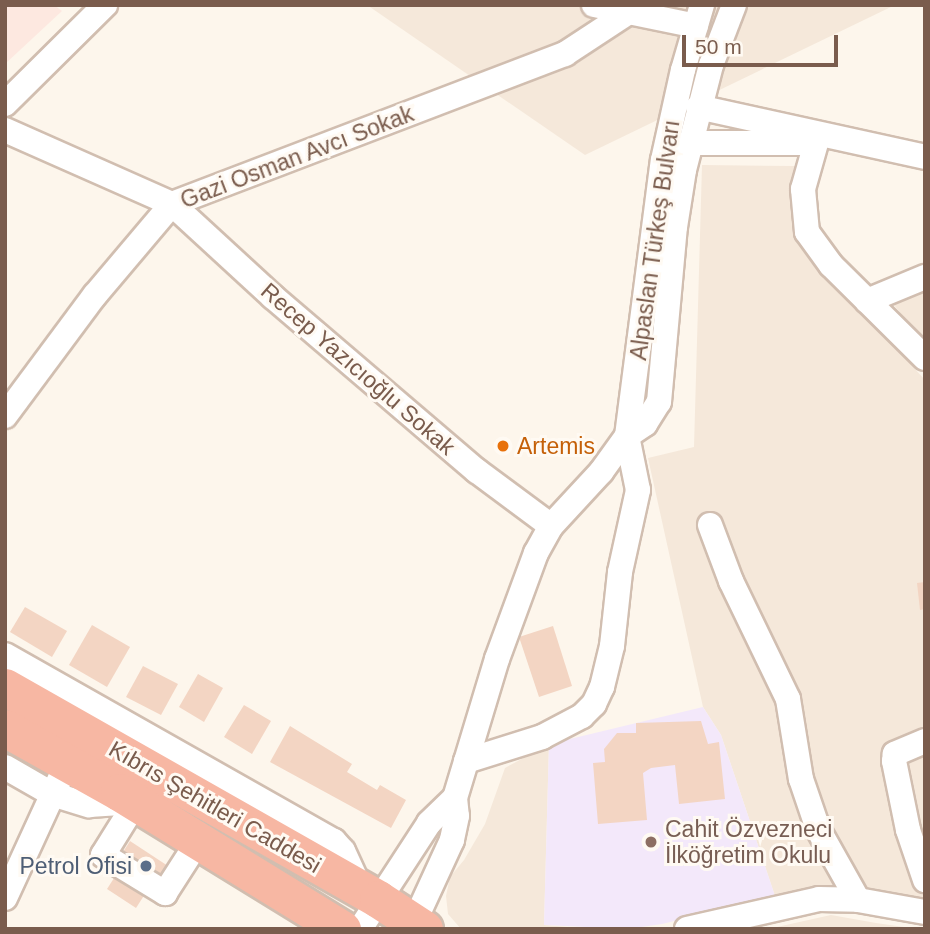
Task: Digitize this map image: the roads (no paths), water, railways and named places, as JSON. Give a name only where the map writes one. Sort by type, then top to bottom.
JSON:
[{"type":"highway","name":"Kıbrıs Şehitleri Caddesi","points":[[5,687],[366,905],[416,927]]},
{"type":"highway","name":"Kıbrıs Şehitleri Caddesi","points":[[5,728],[59,778],[136,802],[342,929]]},
{"type":"street","points":[[5,104],[105,5]]},
{"type":"street","points":[[594,5],[626,14],[699,16]]},
{"type":"street","name":"Alpaslan Türkeş Bulvarı","points":[[416,927],[452,840],[457,816],[455,798],[514,608],[536,553],[551,526],[601,472],[626,436],[645,424],[659,402],[675,227],[689,143],[720,37],[734,5]]},
{"type":"street","name":"Gazi Osman Avcı Sokak","points":[[5,416],[95,295],[172,204],[553,59],[592,38],[626,14]]},
{"type":"street","name":"Alpaslan Türkeş Bulvarı","points":[[626,436],[663,160],[699,16]]},
{"type":"street","points":[[698,107],[925,157]]},
{"type":"street","name":"Recep Yazıcıoğlu Sokak","points":[[5,130],[172,204],[273,297],[477,471],[551,526]]},
{"type":"street","points":[[689,143],[857,143]]},
{"type":"street","points":[[816,143],[803,189],[807,232],[831,265],[925,358]]},
{"type":"street","points":[[867,301],[925,277]]},
{"type":"street","points":[[466,761],[541,737],[582,716],[594,704],[603,687],[612,646],[621,572],[638,490],[626,436]]},
{"type":"street","points":[[710,525],[731,582],[788,699],[801,779],[818,830],[858,900]]},
{"type":"street","points":[[5,655],[334,841],[343,852],[366,905],[429,823],[455,798]]},
{"type":"street","points":[[925,741],[895,754],[894,761],[908,830],[925,880]]},
{"type":"street","points":[[5,767],[59,778],[5,898]]},
{"type":"street","points":[[136,802],[103,855],[155,887],[165,893],[199,840]]},
{"type":"street","points":[[687,929],[819,899],[858,900],[925,912]]},
{"type":"place","name":"Artemis","points":[[503,446]]},
{"type":"place","name":"Cahit Özvezneci İlköğretim Okulu","points":[[651,842]]},
{"type":"place","name":"Petrol Ofisi","points":[[146,866]]}]
